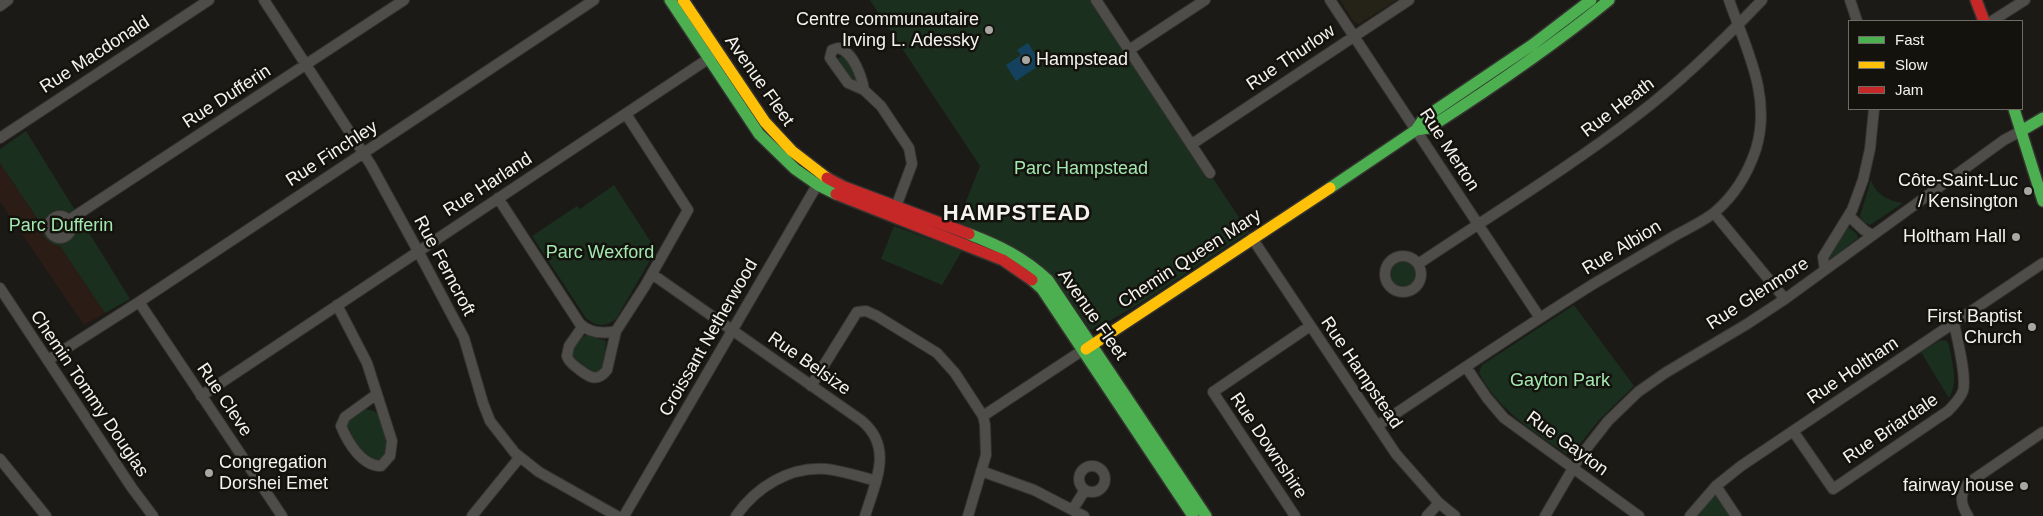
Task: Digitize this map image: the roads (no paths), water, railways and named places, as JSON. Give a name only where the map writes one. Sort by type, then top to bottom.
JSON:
[{"type":"main road","name":"Avenue Fleet","points":[[670,0],[771,131],[820,181],[894,212],[1002,247],[1029,263],[1048,280],[1193,516]]},
{"type":"main road","name":"Avenue Fleet","points":[[683,0],[713,56]]},
{"type":"main road","name":"Chemin Queen Mary","points":[[1088,347],[1416,130],[1424,118],[1532,45],[1591,0]]},
{"type":"main road","name":"Chemin Queen Mary","points":[[1416,130],[1429,128],[1512,74],[1576,28],[1609,0]]},
{"type":"main road","points":[[1976,0],[1984,20]]},
{"type":"main road","points":[[2014,110],[2043,201]]},
{"type":"main road","points":[[2021,131],[2043,118]]},
{"type":"main road","name":"Avenue Fleet","points":[[1088,347],[1206,516]]},
{"type":"street","points":[[0,6],[8,0]]},
{"type":"street","name":"Rue Macdonald","points":[[0,138],[209,0]]},
{"type":"street","name":"Rue Ferncroft","points":[[264,0],[363,153],[418,251],[464,338],[482,403],[490,421],[520,457],[548,479],[617,516]]},
{"type":"street","name":"Rue Dufferin","points":[[68,220],[404,0]]},
{"type":"street","name":"Rue Finchley","points":[[48,360],[89,335],[594,0]]},
{"type":"street","points":[[1096,0],[1210,173]]},
{"type":"street","points":[[1129,50],[1205,0]]},
{"type":"street","name":"Rue Merton","points":[[1330,0],[1540,318]]},
{"type":"street","name":"Rue Thurlow","points":[[1192,144],[1409,0]]},
{"type":"street","name":"Rue Albion","points":[[1377,426],[1540,318],[1714,213],[1734,192],[1752,160],[1760,131],[1760,91],[1753,65],[1729,0]]},
{"type":"street","name":"Rue Heath","points":[[1418,264],[1600,143],[1637,116],[1692,69],[1762,0]]},
{"type":"street","points":[[1850,0],[1858,20]]},
{"type":"street","points":[[1994,20],[2026,0]]},
{"type":"street","points":[[1569,18],[1576,28]]},
{"type":"street","name":"Rue Harland","points":[[201,396],[713,56]]},
{"type":"street","points":[[864,90],[881,106],[909,148],[912,156],[911,172],[894,212]]},
{"type":"street","points":[[1824,270],[1823,256],[1849,216],[1858,197],[1868,166],[1874,110]]},
{"type":"street","points":[[583,326],[569,346],[567,356],[568,360],[590,378],[595,379],[604,375],[607,370],[616,331],[652,274],[688,210],[626,114]]},
{"type":"street","name":"Rue Glenmore","points":[[1545,516],[1572,468],[1608,421],[1643,388],[1785,299],[2004,140],[2021,131]]},
{"type":"street","name":"Croissant Netherwood","points":[[624,516],[820,181]]},
{"type":"street","points":[[498,198],[583,326],[597,332],[616,331]]},
{"type":"street","points":[[1714,213],[1785,299]]},
{"type":"street","points":[[1849,216],[1872,235]]},
{"type":"street","name":"Rue Hampstead","points":[[1252,238],[1396,454],[1439,503],[1455,516]]},
{"type":"street","name":"Rue Holtham","points":[[1690,516],[1716,486],[1741,466],[2043,263]]},
{"type":"street","name":"Rue Belsize","points":[[652,274],[862,421],[873,433],[878,443],[880,454],[876,481],[865,516]]},
{"type":"street","name":"Chemin Tommy Douglas","points":[[0,288],[132,488],[153,516]]},
{"type":"street","name":"Rue Cleve","points":[[139,302],[282,516]]},
{"type":"street","points":[[337,305],[367,363],[377,394],[392,441],[390,456],[381,466],[374,466],[365,462],[341,426],[345,417],[377,394]]},
{"type":"street","points":[[812,386],[857,312],[866,311],[918,340],[937,353],[955,373],[983,416],[985,425],[986,445],[981,471],[968,516]]},
{"type":"street","name":"Rue Briardale","points":[[1793,431],[1833,489],[1948,411],[1960,398],[1963,391],[1963,378],[1954,323]]},
{"type":"street","name":"Rue Downshire","points":[[1295,516],[1212,392],[1310,326]]},
{"type":"street","name":"Chemin Queen Mary","points":[[983,416],[1088,347]]},
{"type":"street","name":"Rue Gayton","points":[[1466,367],[1486,398],[1504,418],[1639,516]]},
{"type":"street","points":[[1968,516],[1961,500],[1968,484],[2043,432]]},
{"type":"street","points":[[472,516],[520,457]]},
{"type":"street","points":[[0,459],[46,516]]},
{"type":"street","points":[[736,516],[754,495],[765,486],[793,474],[823,469],[850,473],[876,481]]},
{"type":"street","points":[[981,471],[1034,490],[1084,516]]},
{"type":"street","points":[[1716,486],[1736,516]]},
{"type":"street","points":[[1073,509],[1085,490]]},
{"type":"street","points":[[1426,516],[1439,503]]},
{"type":"water","name":"Hampstead","points":[[1028,43],[1041,64],[1016,81],[1006,65],[1021,55],[1017,50]]},
{"type":"place","name":"Centre communautaire Irving L. Adessky","points":[[989,30]]},
{"type":"place","name":"Hampstead","points":[[1026,60]]},
{"type":"place","name":"Côte-Saint-Luc / Kensington","points":[[2028,191]]},
{"type":"place","name":"Holtham Hall","points":[[2016,237]]},
{"type":"place","name":"First Baptist Church","points":[[2032,327]]},
{"type":"place","name":"Congregation Dorshei Emet","points":[[209,473]]},
{"type":"place","name":"fairway house","points":[[2024,486]]},
{"type":"district","name":"HAMPSTEAD","points":[[1017,214]]},
{"type":"park label","name":"Parc Hampstead","points":[[1081,169]]},
{"type":"park label","name":"Parc Dufferin","points":[[61,226]]},
{"type":"park label","name":"Parc Wexford","points":[[600,253]]},
{"type":"park label","name":"Gayton Park","points":[[1560,381]]}]
